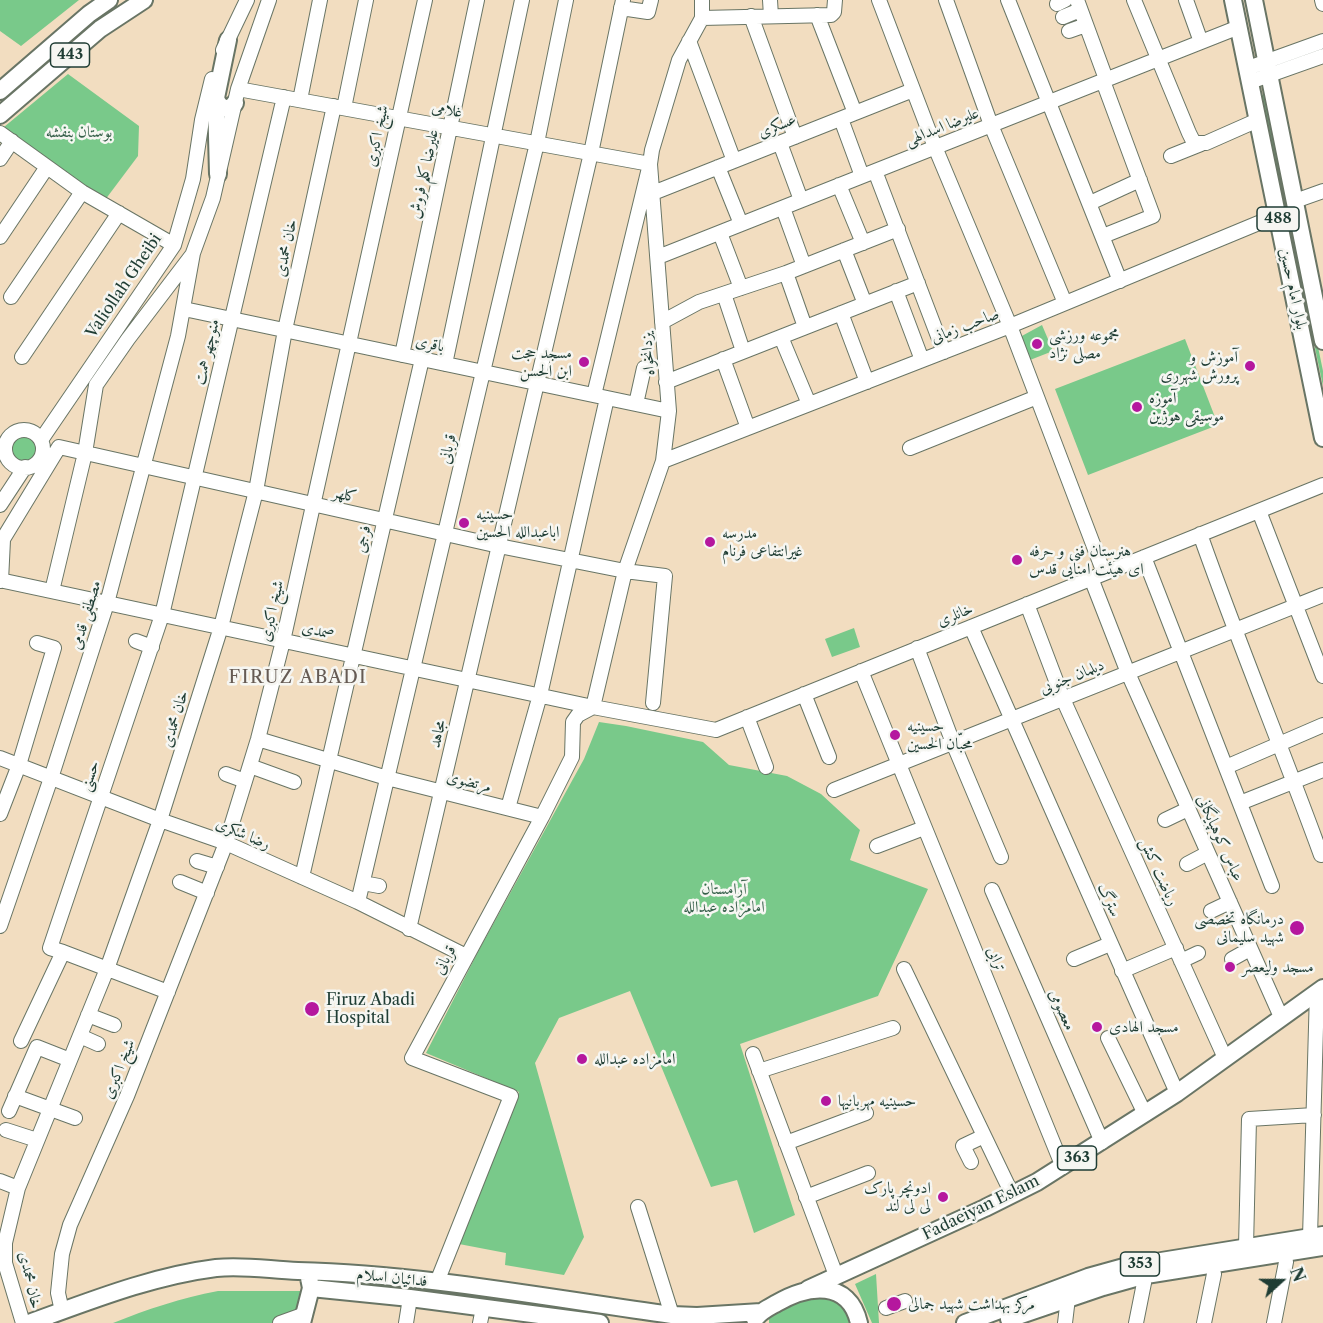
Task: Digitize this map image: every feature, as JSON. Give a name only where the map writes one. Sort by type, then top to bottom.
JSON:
[{"type":"main road","name":"443","points":[[0,91],[89,14],[109,0]]},
{"type":"main road","name":"443","points":[[0,115],[100,29],[144,0]]},
{"type":"main road","name":"بلوار امام حسین","points":[[1233,0],[1323,438]]},
{"type":"main road","name":"بلوار امام حسین","points":[[1254,0],[1323,341]]},
{"type":"main road","points":[[218,174],[216,98],[228,40]]},
{"type":"main road","points":[[216,98],[219,105],[230,108],[237,96]]},
{"type":"main road","name":"Fadaeiyan Eslam","points":[[757,1317],[777,1303],[1012,1194],[1063,1167],[1177,1093],[1320,990]]},
{"type":"main road","name":"353","points":[[965,1323],[1088,1277],[1124,1267],[1246,1247],[1319,1240]]},
{"type":"main road","name":"353","points":[[997,1323],[1068,1298],[1146,1275],[1319,1240]]},
{"type":"main road","name":"فدائیان اسلام","points":[[29,1323],[144,1283],[188,1272],[228,1267],[333,1272],[437,1282],[672,1315],[757,1317]]},
{"type":"main road","points":[[304,1319],[311,1288],[311,1280],[305,1271]]},
{"type":"main road","points":[[333,1272],[328,1281],[333,1290]]},
{"type":"main road","name":"فدائیان اسلام","points":[[311,1288],[410,1298],[482,1315],[600,1323]]},
{"type":"main road","points":[[808,1289],[825,1289],[844,1295],[856,1311],[859,1323]]},
{"type":"street","name":"Valiollah Gheibi","points":[[41,440],[174,246],[193,179],[202,120],[212,79],[247,0]]},
{"type":"street","points":[[52,591],[85,453],[96,385],[193,253],[213,198],[237,96],[269,0]]},
{"type":"street","points":[[300,100],[320,0]]},
{"type":"street","name":"خان محمدی","points":[[23,1323],[5,1263],[5,1243],[18,1188],[107,969],[160,820],[220,627],[256,491],[285,330],[366,0]]},
{"type":"street","name":"شیخ اکبری","points":[[62,1311],[58,1293],[62,1254],[70,1225],[127,1096],[207,893],[226,843],[258,739],[283,640],[424,0]]},
{"type":"street","name":"علیرضا کلم فروش","points":[[402,355],[477,0]]},
{"type":"street","points":[[445,364],[522,0]]},
{"type":"street","name":"قربانی","points":[[358,903],[537,143],[566,0]]},
{"type":"street","points":[[622,4],[648,12],[651,0]]},
{"type":"street","name":"یزدانخواه","points":[[593,706],[625,571],[663,461],[669,411],[650,164],[652,150],[679,60],[702,18],[702,0]]},
{"type":"street","points":[[770,0],[771,16]]},
{"type":"street","points":[[879,0],[935,147],[1010,326],[1104,573]]},
{"type":"street","points":[[946,0],[991,125],[1065,303]]},
{"type":"street","points":[[1008,0],[1120,281]]},
{"type":"street","points":[[1134,0],[1189,134],[1197,143]]},
{"type":"street","points":[[1186,0],[1201,42]]},
{"type":"street","name":"مجاهد","points":[[409,929],[591,153],[622,4]]},
{"type":"street","points":[[1063,17],[1078,5],[1153,216],[1103,236]]},
{"type":"street","points":[[702,18],[831,15],[835,6]]},
{"type":"street","points":[[817,15],[855,113]]},
{"type":"street","points":[[751,16],[795,137]]},
{"type":"street","points":[[1070,31],[1086,25]]},
{"type":"street","name":"علیرضا اسدالهی","points":[[658,257],[1239,27]]},
{"type":"street","points":[[689,41],[734,161]]},
{"type":"street","points":[[1249,75],[1302,56],[1323,41]]},
{"type":"street","points":[[1302,56],[1323,56]]},
{"type":"street","name":"عسکری","points":[[653,193],[913,90]]},
{"type":"street","name":"غلامی","points":[[237,96],[284,97],[650,164]]},
{"type":"street","name":"منوچهر همت","points":[[162,615],[284,97]]},
{"type":"street","points":[[841,119],[898,229],[944,352]]},
{"type":"street","points":[[1171,156],[1197,143],[1258,120]]},
{"type":"street","points":[[0,133],[82,192],[174,246]]},
{"type":"street","points":[[0,159],[12,141]]},
{"type":"street","points":[[780,143],[801,200]]},
{"type":"street","points":[[508,808],[540,695],[572,561],[601,397],[650,164]]},
{"type":"street","points":[[0,237],[47,167]]},
{"type":"street","points":[[718,167],[741,224]]},
{"type":"street","points":[[1090,203],[1140,180]]},
{"type":"street","points":[[839,185],[863,243]]},
{"type":"street","points":[[1294,201],[1323,191]]},
{"type":"street","points":[[11,297],[82,192]]},
{"type":"street","points":[[783,208],[804,266]]},
{"type":"street","points":[[22,357],[119,213]]},
{"type":"street","name":"صاحب زمانی","points":[[663,461],[1010,326],[1278,215]]},
{"type":"street","points":[[662,322],[699,302],[786,273],[898,229]]},
{"type":"street","points":[[720,232],[741,288]]},
{"type":"street","points":[[844,250],[865,304]]},
{"type":"street","name":"مصطفی قدمی","points":[[0,926],[51,778],[107,603],[184,309],[193,253]]},
{"type":"street","points":[[786,273],[805,327]]},
{"type":"street","points":[[666,382],[918,283]]},
{"type":"street","points":[[896,291],[922,360]]},
{"type":"street","points":[[723,294],[743,351]]},
{"type":"street","name":"باقری","points":[[184,309],[669,411]]},
{"type":"street","points":[[841,313],[867,382]]},
{"type":"street","points":[[781,337],[809,404]]},
{"type":"street","name":"فرجی","points":[[302,877],[422,359]]},
{"type":"street","points":[[723,359],[748,428]]},
{"type":"street","points":[[636,404],[644,368]]},
{"type":"street","points":[[910,448],[1037,397]]},
{"type":"street","points":[[21,430],[32,432],[41,440],[43,446],[36,463],[25,467],[13,464],[6,453],[4,439],[15,432],[21,430]]},
{"type":"street","name":"کلهر","points":[[1,542],[59,447],[499,546],[625,571],[665,576],[653,704]]},
{"type":"street","points":[[0,505],[25,467]]},
{"type":"street","name":"خانلری","points":[[593,706],[716,730],[1323,485]]},
{"type":"street","points":[[1259,511],[1323,676]]},
{"type":"street","points":[[1200,534],[1234,630],[1321,855]]},
{"type":"street","points":[[1,542],[1,581]]},
{"type":"street","points":[[1144,557],[1272,886]]},
{"type":"street","name":"عباس کوهپایگانی","points":[[1091,578],[1128,673],[1281,1017]]},
{"type":"street","name":"صمدی","points":[[1,581],[593,706]]},
{"type":"street","name":"دیلمان جنوبی","points":[[834,790],[1323,595]]},
{"type":"street","name":"ریاضت کش","points":[[1027,604],[1063,699],[1131,833],[1179,955],[1225,1058]]},
{"type":"street","name":"حسنی","points":[[21,1041],[56,950],[50,928],[101,797],[162,615]]},
{"type":"street","name":"سترگ","points":[[971,627],[1177,1093]]},
{"type":"street","points":[[136,641],[152,647]]},
{"type":"street","points":[[0,812],[19,765],[54,648],[37,644]]},
{"type":"street","points":[[918,648],[953,742],[1001,857]]},
{"type":"street","name":"ترابی","points":[[861,671],[1063,1167]]},
{"type":"street","points":[[804,694],[829,757]]},
{"type":"street","name":"قربانی","points":[[437,1282],[511,1096],[412,1058],[572,757],[573,722],[578,715],[593,706]]},
{"type":"street","points":[[747,717],[766,767]]},
{"type":"street","points":[[1226,767],[1323,725]]},
{"type":"street","name":"مرتضوی","points":[[258,739],[387,778],[542,817]]},
{"type":"street","name":"رضا شکری","points":[[0,758],[226,843],[358,903],[466,956]]},
{"type":"street","points":[[250,766],[294,782]]},
{"type":"street","points":[[1240,803],[1323,770]]},
{"type":"street","points":[[226,774],[245,781]]},
{"type":"street","points":[[1165,820],[1188,809]]},
{"type":"street","points":[[877,846],[924,828]]},
{"type":"street","points":[[1187,864],[1208,854]]},
{"type":"street","points":[[197,861],[217,867]]},
{"type":"street","points":[[180,882],[207,893]]},
{"type":"street","points":[[363,883],[379,886]]},
{"type":"street","name":"معصومی","points":[[992,890],[1102,1142]]},
{"type":"street","points":[[1211,911],[1230,902]]},
{"type":"street","points":[[1074,959],[1110,944]]},
{"type":"street","points":[[1232,958],[1251,949]]},
{"type":"street","points":[[56,950],[168,992]]},
{"type":"street","points":[[1122,971],[1198,952]]},
{"type":"street","points":[[904,969],[1012,1194]]},
{"type":"street","points":[[1319,1240],[1314,1115],[1320,990]]},
{"type":"street","points":[[88,1015],[114,1025]]},
{"type":"street","points":[[759,1071],[893,1028]]},
{"type":"street","points":[[80,1036],[98,1044]]},
{"type":"street","points":[[1108,1038],[1145,1114]]},
{"type":"street","points":[[9,1111],[37,1047],[70,1060]]},
{"type":"street","points":[[753,1054],[834,1270]]},
{"type":"street","points":[[15,1096],[75,1118]]},
{"type":"street","points":[[786,1143],[866,1113]]},
{"type":"street","points":[[1246,1247],[1249,1119],[1314,1115]]},
{"type":"street","points":[[6,1130],[38,1140]]},
{"type":"street","points":[[971,1162],[963,1146],[984,1136]]},
{"type":"street","points":[[806,1197],[868,1173]]},
{"type":"street","points":[[0,1181],[18,1188]]},
{"type":"street","points":[[638,1207],[672,1315]]},
{"type":"street","points":[[1274,1323],[1286,1263]]},
{"type":"street","points":[[777,1303],[785,1292],[842,1267],[852,1269]]},
{"type":"street","points":[[1204,1323],[1214,1274]]},
{"type":"street","points":[[1136,1323],[1144,1283]]},
{"type":"street","points":[[406,1323],[410,1298]]},
{"type":"street","points":[[1065,1323],[1068,1298]]},
{"type":"street","points":[[886,1308],[905,1301]]},
{"type":"street","points":[[280,1323],[304,1319]]},
{"type":"green space","points":[[0,0],[79,0],[21,46],[0,31]]},
{"type":"green space","name":"بوستان بنفشه","points":[[68,74],[139,126],[138,156],[105,200],[4,127]]},
{"type":"green space","points":[[1264,94],[1323,371],[1323,386],[1266,116],[1262,95]]},
{"type":"green space","name":"مجموعه ورزشی مصلی نژاد","points":[[1042,325],[1053,351],[1030,360],[1020,337]]},
{"type":"green space","name":"آموزه موسیقی هوژین","points":[[1185,339],[1218,425],[1088,475],[1055,389]]},
{"type":"green space","points":[[25,436],[34,440],[38,449],[34,458],[25,462],[16,458],[12,449],[16,440]]},
{"type":"green space","points":[[854,628],[860,647],[832,657],[825,639]]},
{"type":"green space","name":"آرامستان امامزاده عبدالله","points":[[599,722],[703,742],[729,765],[787,776],[821,794],[860,830],[850,860],[928,889],[878,996],[740,1044],[795,1215],[754,1233],[737,1180],[711,1187],[630,991],[559,1018],[535,1063],[584,1237],[564,1275],[505,1265],[506,1253],[459,1244],[519,1092],[426,1053],[480,948],[584,759]]},
{"type":"green space","points":[[876,1274],[879,1323],[872,1323],[855,1284]]},
{"type":"green space","points":[[218,1291],[304,1291],[298,1314],[273,1323],[113,1323],[165,1304]]},
{"type":"green space","points":[[826,1297],[842,1306],[847,1313],[849,1323],[769,1323],[769,1318],[781,1309],[803,1301]]},
{"type":"place","name":"مجموعه ورزشی مصلی نژاد","points":[[1037,344]]},
{"type":"place","name":"مسجد حجت ابن الحسن","points":[[584,362]]},
{"type":"place","name":"آموزش و پرورش شهرری","points":[[1250,366]]},
{"type":"place","name":"آموزه موسیقی هوژین","points":[[1137,407]]},
{"type":"place","name":"حسینیه اباعبدالله الحسین","points":[[464,523]]},
{"type":"place","name":"مدرسه غیرانتفاعی فرنام","points":[[710,542]]},
{"type":"place","name":"هنرستان فنی و حرفه ای هیئت امنایی قدس","points":[[1017,560]]},
{"type":"place","name":"حسینیه محبّان الحسین","points":[[895,735]]},
{"type":"place","name":"درمانگاه تخصصی شهید سلیمانی","points":[[1297,928]]},
{"type":"place","name":"مسجد ولیعصر","points":[[1230,967]]},
{"type":"place","name":"Firuz Abadi Hospital","points":[[312,1009]]},
{"type":"place","name":"مسجد الهادی","points":[[1097,1027]]},
{"type":"place","name":"امامزاده عبدالله","points":[[582,1059]]},
{"type":"place","name":"حسینیه مهربانیها","points":[[826,1101]]},
{"type":"place","name":"ادونچر پارک لی لی لند","points":[[943,1197]]},
{"type":"place","name":"مرکز بهداشت شهید جمالی","points":[[894,1304]]},
{"type":"district","name":"FIRUZ ABADI","points":[[298,678]]}]
